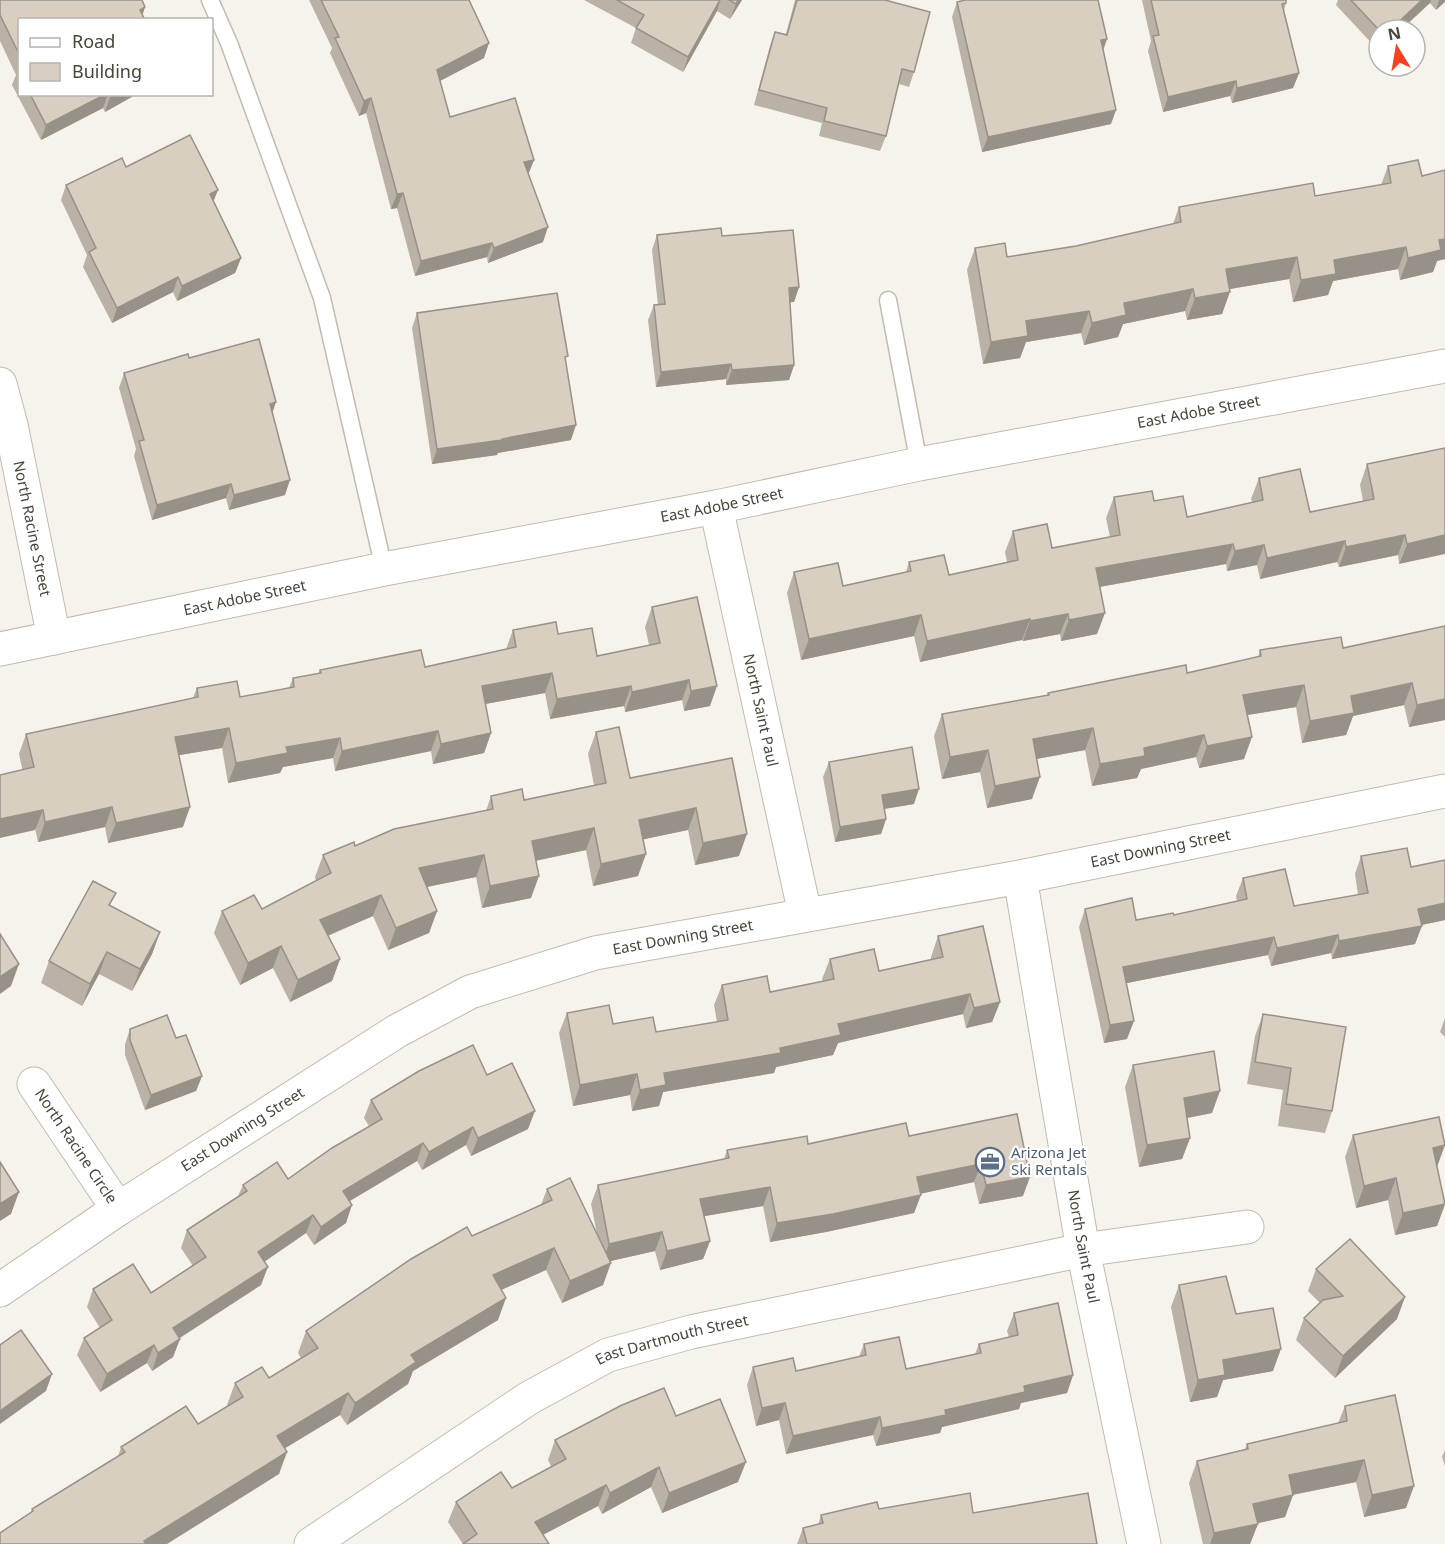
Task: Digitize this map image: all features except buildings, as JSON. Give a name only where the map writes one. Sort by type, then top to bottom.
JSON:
[{"type":"street","name":"East Adobe Street","points":[[0,649],[384,569],[716,507],[919,464],[1445,366]]},
{"type":"street","name":"North Racine Street","points":[[0,384],[11,425],[54,638]]},
{"type":"street","name":"North Saint Paul","points":[[716,507],[805,914]]},
{"type":"street","name":"East Downing Street","points":[[0,1290],[118,1209],[397,1031],[470,992],[596,953],[1020,877],[1445,790]]},
{"type":"street","name":"North Saint Paul","points":[[1020,877],[1083,1250],[1144,1544]]},
{"type":"street","name":"North Racine Circle","points":[[34,1084],[118,1209]]},
{"type":"street","name":"East Dartmouth Street","points":[[311,1544],[529,1398],[608,1355],[702,1329],[1083,1250],[1247,1227]]},
{"type":"lane","points":[[210,0],[230,43],[322,298],[384,569]]},
{"type":"lane","points":[[888,300],[919,464]]},
{"type":"place","name":"Arizona Jet Ski Rentals","points":[[990,1162]]}]
